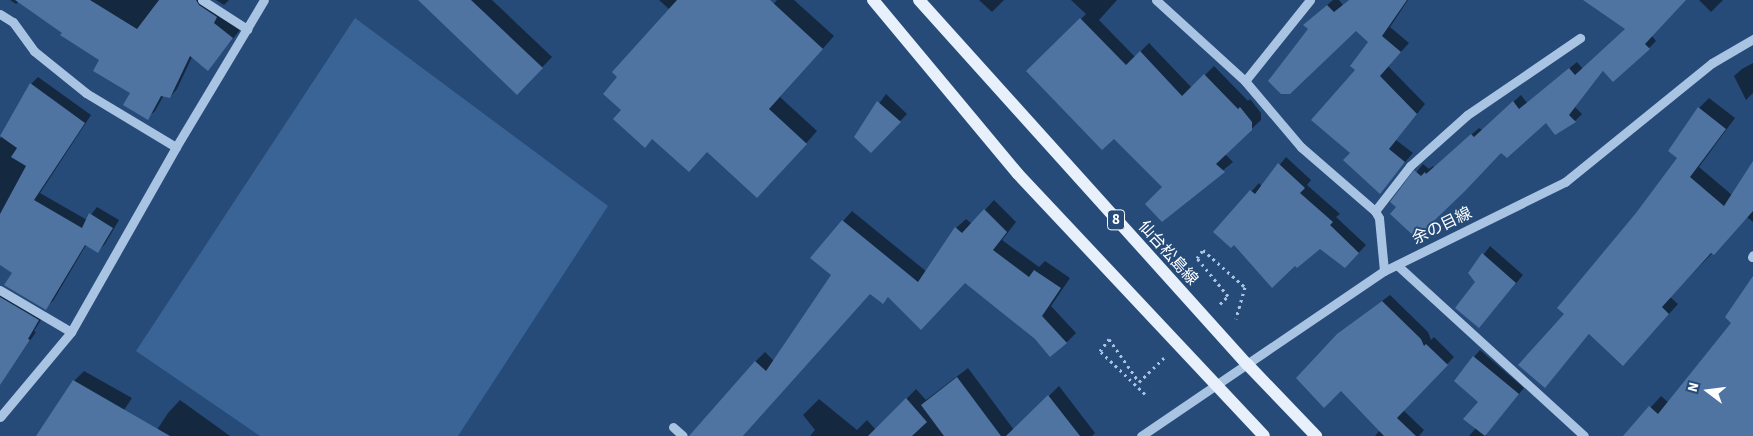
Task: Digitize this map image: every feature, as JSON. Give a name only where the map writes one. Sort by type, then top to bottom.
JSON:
[{"type":"main road","points":[[873,0],[1018,174],[1264,436]]},
{"type":"main road","name":"仙台松島線","points":[[919,0],[1247,364],[1316,436]]},
{"type":"street","points":[[202,0],[247,30]]},
{"type":"street","points":[[0,417],[71,332],[176,147],[264,0]]},
{"type":"street","points":[[1156,0],[1245,81],[1301,147],[1375,212],[1379,218],[1384,271]]},
{"type":"street","points":[[1245,81],[1310,0]]},
{"type":"street","points":[[0,14],[13,22],[34,51],[86,93],[176,147]]},
{"type":"street","points":[[1375,212],[1410,166],[1467,115],[1580,38]]},
{"type":"street","name":"余の目線","points":[[1141,436],[1384,271],[1565,182],[1712,63],[1753,39]]},
{"type":"street","points":[[1397,265],[1584,436]]},
{"type":"street","points":[[0,290],[71,332]]},
{"type":"street","points":[[674,427],[683,436]]},
{"type":"path","points":[[1228,296],[1197,258],[1203,250],[1245,287],[1236,319]]},
{"type":"path","points":[[1139,382],[1109,339],[1100,351],[1145,394]]},
{"type":"shaded area","points":[[355,18],[608,206],[458,436],[260,436],[136,351]]},
{"type":"building","points":[[15,0],[90,0],[137,29],[159,0],[196,0],[199,5],[217,17],[214,23],[233,38],[208,71],[190,56],[170,98],[161,96],[148,120],[123,105],[130,93],[93,71],[99,60],[60,35],[62,33]]},
{"type":"building","points":[[418,0],[471,0],[543,68],[517,95]]},
{"type":"building","points":[[677,0],[770,0],[823,49],[769,109],[807,144],[757,198],[707,152],[689,172],[652,139],[645,148],[613,119],[621,110],[603,94],[617,77],[612,72]]},
{"type":"building","points":[[1349,0],[1407,0],[1382,36],[1401,52],[1380,76],[1417,114],[1389,149],[1405,162],[1380,194],[1343,160],[1350,153],[1311,120],[1355,70],[1350,66],[1368,42],[1356,31],[1290,94],[1281,94],[1268,81],[1308,29],[1303,25],[1327,5],[1334,12]]},
{"type":"building","points":[[1583,0],[1686,0],[1645,44],[1650,49],[1613,82],[1603,71],[1569,115],[1576,122],[1555,135],[1546,123],[1507,158],[1501,153],[1416,238],[1390,214],[1396,207],[1390,202],[1414,170],[1421,176],[1425,172],[1426,174],[1471,134],[1474,137],[1513,101],[1519,109],[1569,68],[1575,75],[1625,29]]},
{"type":"building","points":[[1080,18],[1126,65],[1140,51],[1182,96],[1204,74],[1238,109],[1240,107],[1252,122],[1252,130],[1216,164],[1225,172],[1162,222],[1145,204],[1162,187],[1114,139],[1102,150],[1026,71]]},
{"type":"building","points":[[30,83],[85,123],[34,200],[82,228],[89,213],[113,228],[98,253],[85,245],[46,310],[4,285],[12,273],[0,265],[0,214],[26,166],[11,157],[17,148],[0,136]]},
{"type":"building","points":[[877,101],[901,122],[871,153],[854,137]]},
{"type":"building","points":[[1698,107],[1726,129],[1690,177],[1724,206],[1753,161],[1753,211],[1714,255],[1711,253],[1662,307],[1669,314],[1623,366],[1589,334],[1545,388],[1518,365],[1564,314],[1557,308],[1636,213],[1677,158],[1668,151]]},
{"type":"building","points":[[1278,163],[1305,188],[1300,193],[1333,222],[1330,225],[1359,253],[1345,268],[1320,249],[1297,268],[1295,266],[1272,288],[1234,245],[1231,248],[1213,232],[1250,190],[1255,194]]},
{"type":"building","points":[[984,209],[1007,232],[993,250],[1029,277],[1034,270],[1061,288],[1042,316],[1067,343],[1050,357],[1035,339],[965,283],[921,330],[888,297],[883,304],[870,294],[743,436],[689,436],[755,361],[766,371],[831,275],[810,258],[842,220],[918,282],[955,227],[962,233]]},
{"type":"building","points":[[1482,253],[1516,283],[1479,328],[1455,308],[1475,282],[1468,273]]},
{"type":"building","points":[[1753,276],[1753,436],[1623,436],[1649,406],[1658,414],[1731,323],[1725,317]]},
{"type":"building","points":[[0,297],[39,320],[28,339],[30,340],[0,385]]},
{"type":"building","points":[[1382,301],[1421,339],[1424,346],[1426,344],[1448,365],[1397,418],[1416,436],[1384,436],[1341,391],[1324,408],[1296,378],[1337,334]]},
{"type":"building","points":[[1473,356],[1519,394],[1485,436],[1463,419],[1478,402],[1454,381]]},
{"type":"building","points":[[957,377],[1001,436],[944,436],[921,405]]},
{"type":"building","points":[[73,380],[170,436],[36,436]]},
{"type":"building","points":[[1048,395],[1080,436],[1006,436]]},
{"type":"building","points":[[906,398],[927,422],[912,436],[868,436]]}]
